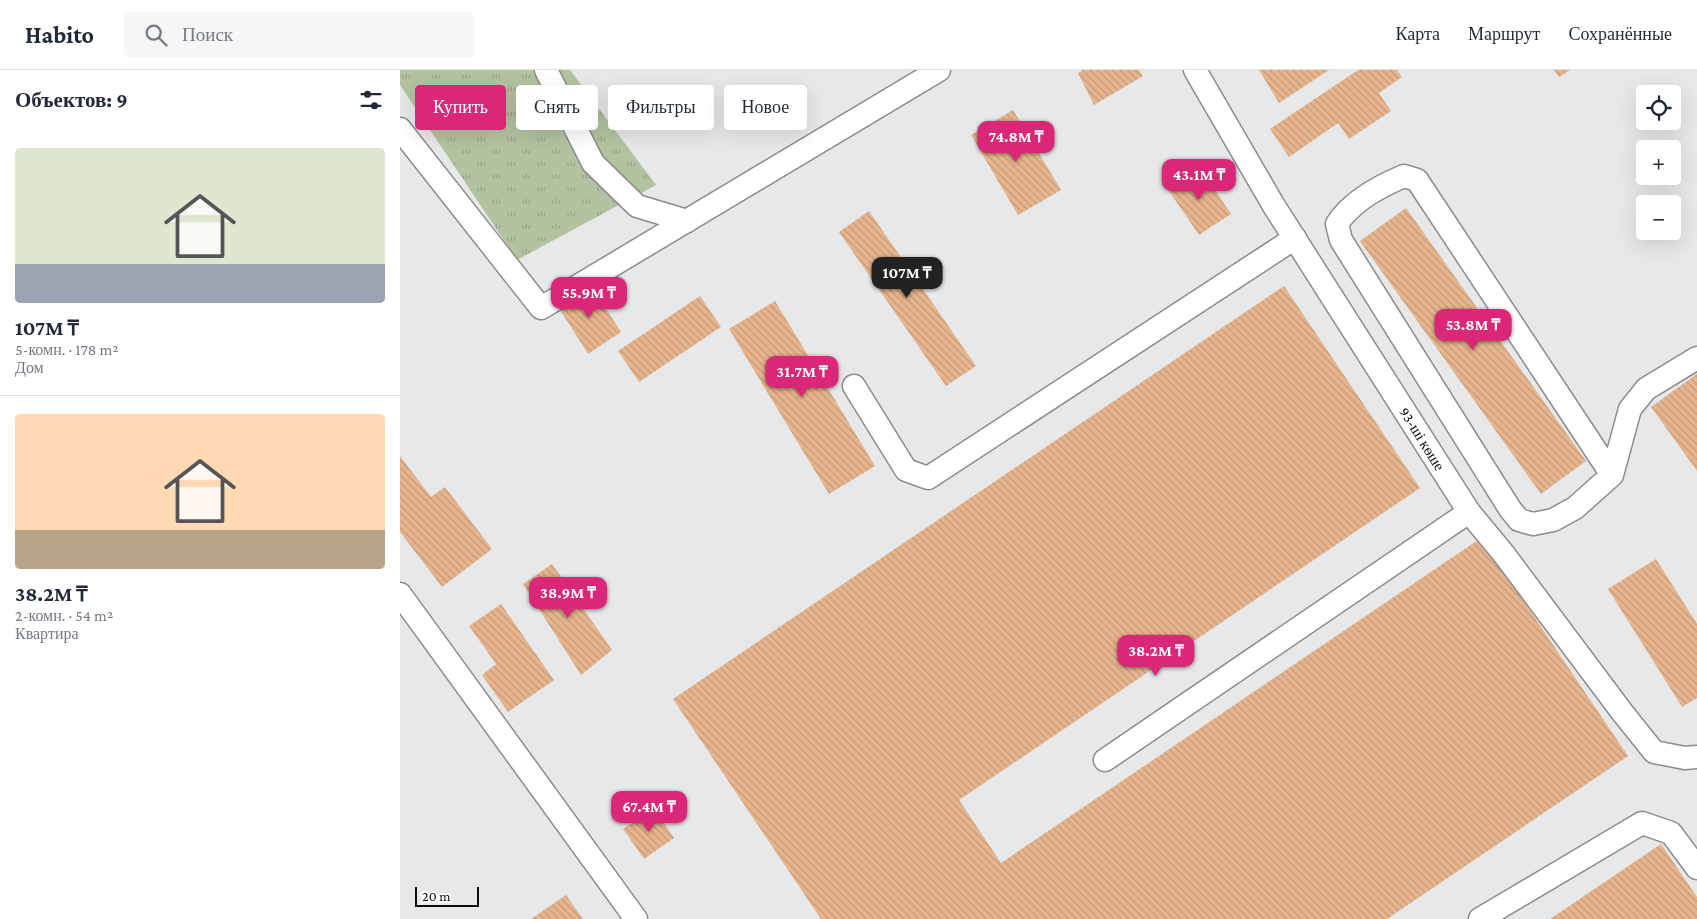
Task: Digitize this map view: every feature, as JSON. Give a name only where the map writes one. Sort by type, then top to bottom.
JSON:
[{"type":"lane","points":[[546,70],[593,163],[637,206],[686,221]]},
{"type":"lane","points":[[400,129],[541,308],[939,70]]},
{"type":"lane","name":"93-ші көше","points":[[1195,70],[1294,238],[1469,512],[1654,752],[1685,758],[1697,757]]},
{"type":"lane","points":[[1612,475],[1417,180],[1404,176],[1390,182],[1352,206],[1342,216],[1337,224],[1341,240],[1510,509],[1519,520],[1533,524],[1553,520],[1575,508],[1612,475],[1630,409],[1646,389],[1697,358]]},
{"type":"lane","points":[[854,386],[906,470],[928,478],[1294,238]]},
{"type":"lane","points":[[1105,760],[1469,512]]},
{"type":"lane","points":[[401,597],[636,919]]},
{"type":"lane","points":[[1480,919],[1642,824],[1671,833],[1697,868]]},
{"type":"green space","points":[[400,70],[570,70],[581,85],[516,85],[516,130],[598,130],[598,107],[608,121],[608,130],[615,130],[656,185],[517,260],[430,130],[506,130],[506,85],[415,85],[415,107],[400,85]]},
{"type":"building","points":[[1083,70],[1139,70],[1143,76],[1094,105],[1078,73]]},
{"type":"building","points":[[1259,70],[1329,70],[1279,103]]},
{"type":"building","points":[[1358,70],[1397,70],[1402,77],[1379,93],[1391,111],[1349,139],[1338,123],[1289,157],[1270,129]]},
{"type":"building","points":[[1554,70],[1570,70],[1559,77]]},
{"type":"building","points":[[1013,110],[1061,190],[1018,215],[971,135]]},
{"type":"building","points":[[1199,166],[1231,214],[1199,235],[1167,188]]},
{"type":"building","points":[[1406,208],[1586,461],[1541,494],[1360,241]]},
{"type":"building","points":[[869,211],[976,366],[946,386],[839,232]]},
{"type":"building","points":[[590,284],[621,332],[588,354],[557,305]]},
{"type":"building","points":[[1284,286],[1420,488],[959,800],[1001,863],[1481,538],[1628,756],[1387,919],[821,919],[673,699]]},
{"type":"building","points":[[700,296],[721,327],[639,382],[618,351]]},
{"type":"building","points":[[775,301],[875,466],[829,494],[729,329]]},
{"type":"building","points":[[1697,374],[1697,471],[1651,407]]},
{"type":"building","points":[[400,456],[431,497],[445,487],[492,549],[442,587],[400,532]]},
{"type":"building","points":[[1656,559],[1697,624],[1697,698],[1682,707],[1608,589]]},
{"type":"building","points":[[552,564],[612,650],[581,675],[523,584]]},
{"type":"building","points":[[501,604],[554,680],[508,712],[482,675],[496,664],[469,626]]},
{"type":"building","points":[[654,808],[674,838],[644,859],[623,829]]},
{"type":"building","points":[[1661,844],[1697,897],[1697,919],[1550,919]]},
{"type":"building","points":[[566,895],[583,919],[531,919]]}]
